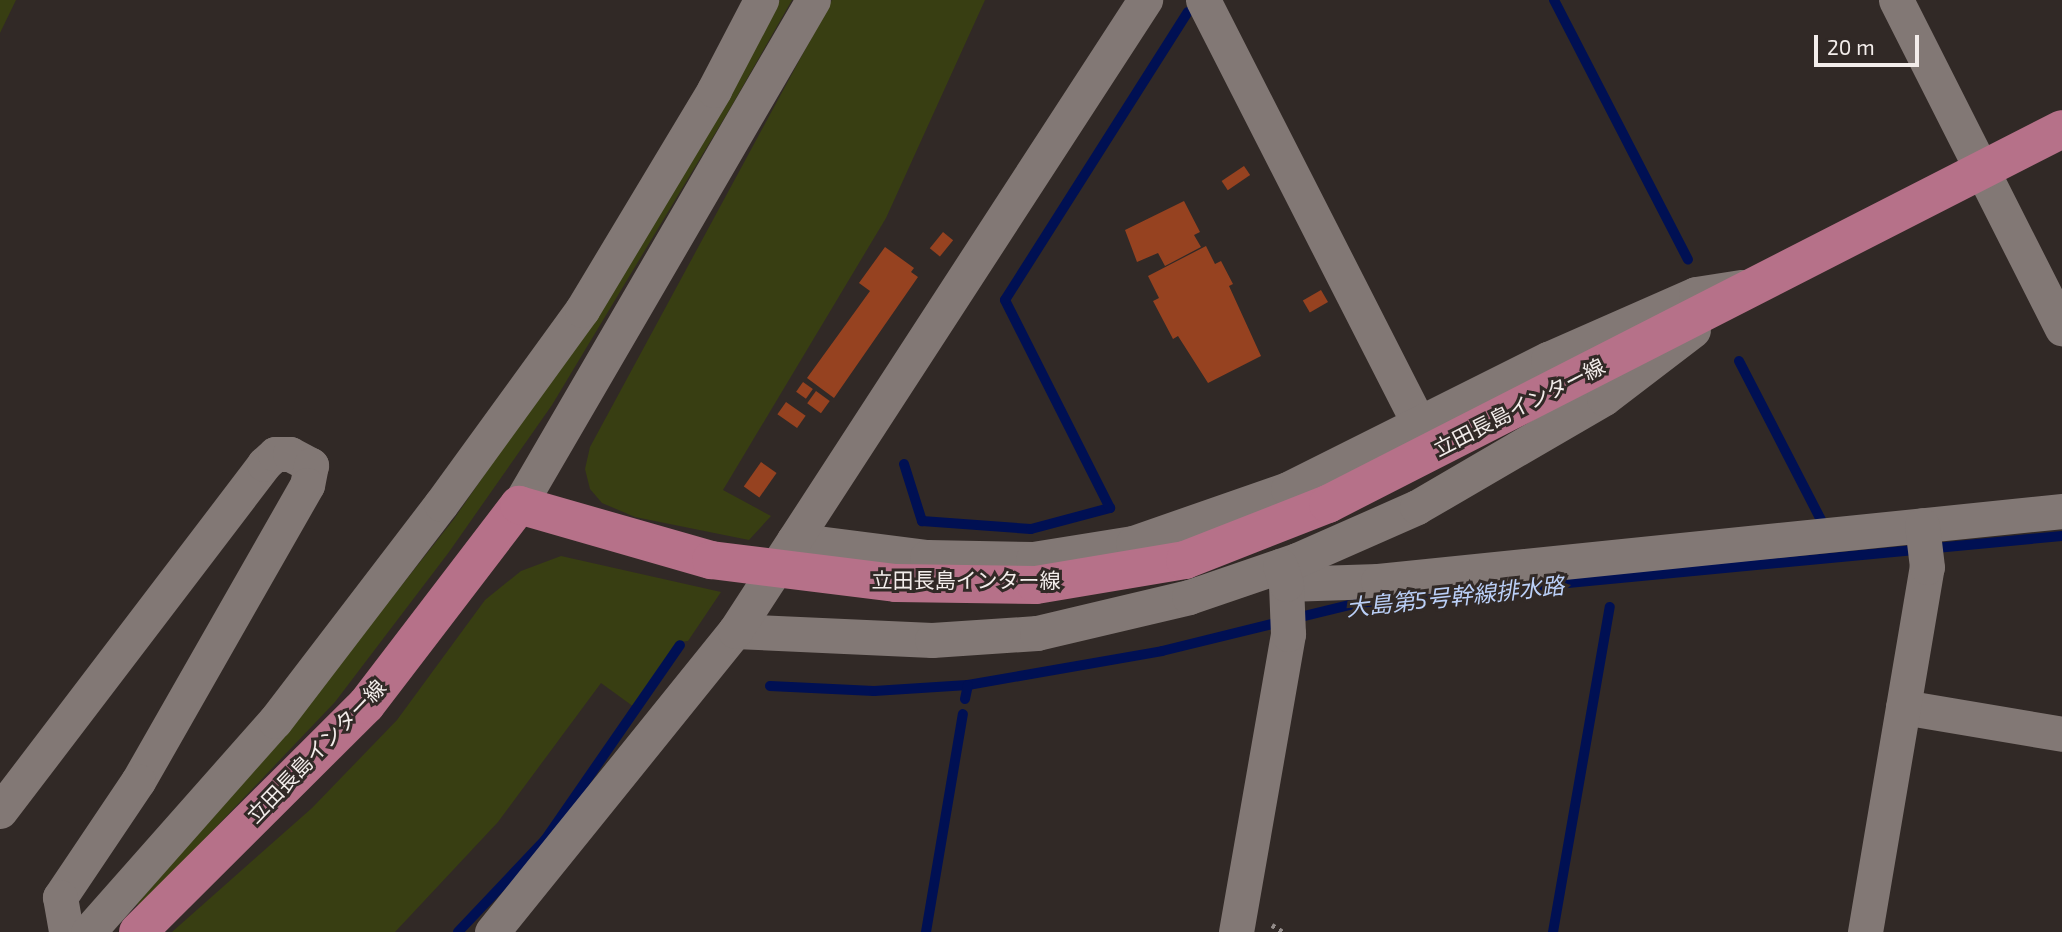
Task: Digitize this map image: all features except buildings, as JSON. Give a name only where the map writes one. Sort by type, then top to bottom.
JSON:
[{"type":"main road","name":"立田長島インター線","points":[[138,932],[366,705],[519,505],[711,560],[830,578],[978,584],[1083,579],[1185,559],[1315,509],[2062,129]]},
{"type":"street","points":[[88,932],[275,721],[441,505],[582,310],[713,90],[761,0]]},
{"type":"street","points":[[519,505],[813,0]]},
{"type":"street","points":[[492,932],[735,631],[1145,0]]},
{"type":"street","points":[[1203,0],[1419,424]]},
{"type":"street","points":[[1896,0],[2062,328]]},
{"type":"street","points":[[794,540],[928,557],[1033,559],[1133,543],[1288,489],[1548,359],[1696,294],[1752,285]]},
{"type":"street","points":[[1284,582],[1604,398],[1752,285]]},
{"type":"street","points":[[0,811],[264,464],[275,454],[290,454],[311,465],[307,485],[138,781],[60,897],[66,932]]},
{"type":"street","points":[[735,631],[932,640],[1037,632],[1189,597],[1284,582],[1392,579],[1923,528],[2062,511]]},
{"type":"street","points":[[1865,932],[1927,567],[1923,528]]},
{"type":"street","points":[[1236,932],[1288,634],[1284,582]]},
{"type":"street","points":[[1903,707],[2062,734]]},
{"type":"green space","points":[[0,0],[16,0],[0,33]]},
{"type":"green space","points":[[780,0],[792,0],[731,107],[552,405],[449,552],[335,702],[140,907],[137,904],[304,709],[454,519],[592,318],[728,97]]},
{"type":"green space","points":[[832,0],[985,0],[886,218],[723,490],[771,516],[749,540],[635,517],[602,503],[590,489],[585,469],[590,447]]},
{"type":"green space","points":[[561,556],[721,592],[688,641],[676,642],[634,707],[601,683],[498,822],[395,932],[172,932],[312,808],[397,720],[485,600],[521,571]]},
{"type":"waterway","points":[[1554,0],[1688,260]]},
{"type":"waterway","points":[[904,464],[922,521],[1031,529],[1110,508],[1005,300],[1188,12]]},
{"type":"waterway","points":[[1739,361],[1822,522]]},
{"type":"waterway","name":"大島第5号幹線排水路","points":[[770,686],[874,691],[968,685],[1162,651],[1357,603],[2062,536]]},
{"type":"waterway","points":[[1553,932],[1610,607]]},
{"type":"waterway","points":[[458,932],[545,840],[680,645]]},
{"type":"waterway","points":[[965,699],[968,685]]},
{"type":"waterway","points":[[926,932],[963,714]]}]
